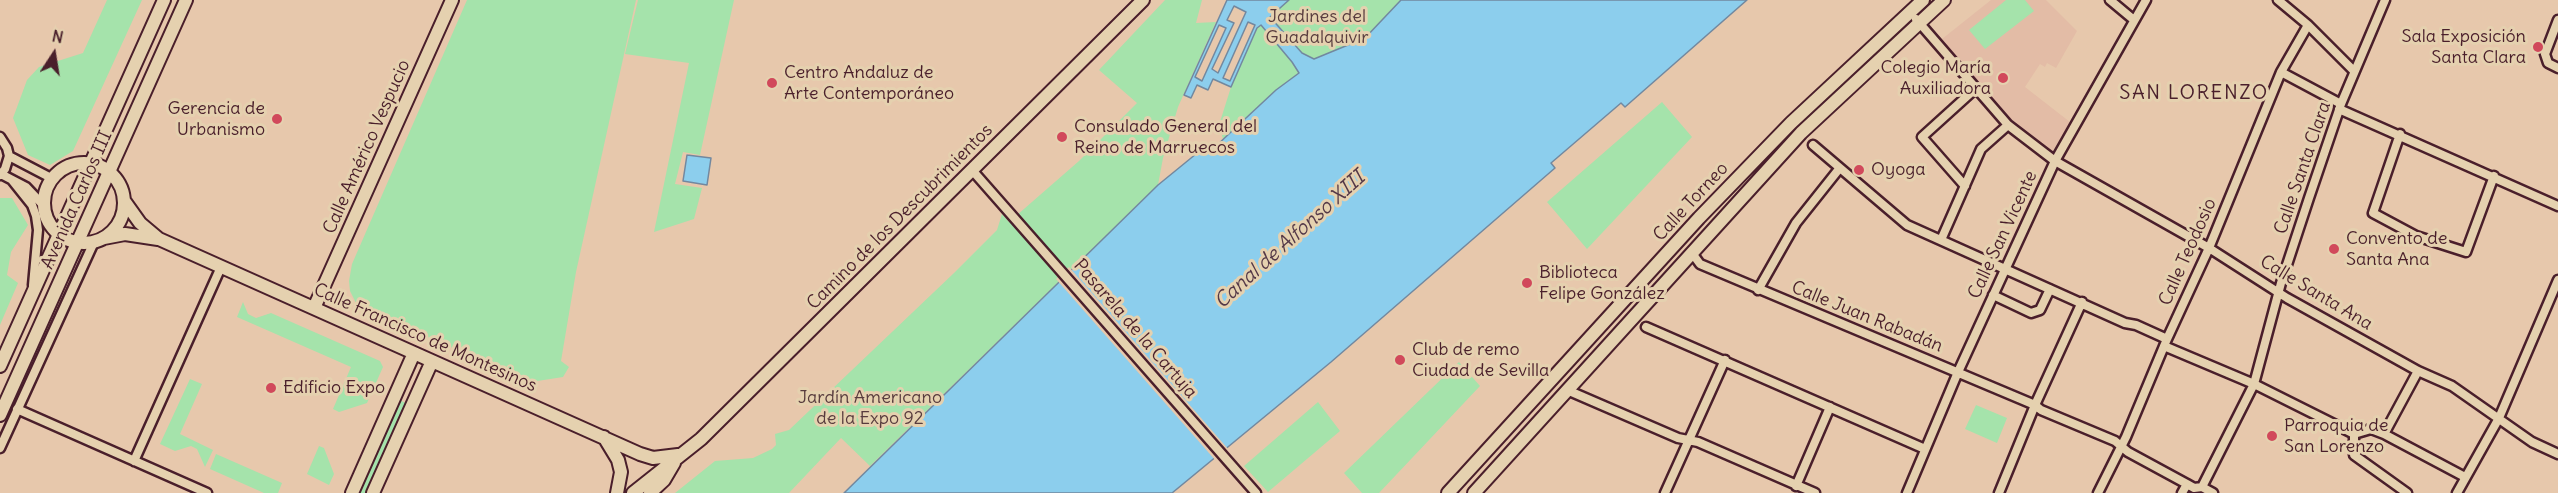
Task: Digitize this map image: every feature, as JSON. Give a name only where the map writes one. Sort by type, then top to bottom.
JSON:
[{"type":"street","name":"Avenida Carlos III","points":[[0,366],[164,0]]},
{"type":"street","name":"Avenida Carlos III","points":[[0,415],[186,0]]},
{"type":"street","name":"Calle Américo Vespucio","points":[[314,308],[452,0]]},
{"type":"street","name":"Camino de los Descubrimientos","points":[[633,493],[679,454],[691,448],[701,439],[1143,0]]},
{"type":"street","name":"Calle Torneo","points":[[1448,493],[1699,218],[1791,123],[1923,0]]},
{"type":"street","name":"Calle Torneo","points":[[1474,493],[1801,133],[1944,0]]},
{"type":"street","points":[[2110,0],[2134,20]]},
{"type":"street","name":"Calle San Vicente","points":[[1907,493],[1958,372],[2055,161],[2146,0]]},
{"type":"street","points":[[2278,0],[2308,25],[2354,71]]},
{"type":"street","name":"Calle Santa Clara","points":[[2202,487],[2254,384],[2280,293],[2340,106],[2385,0]]},
{"type":"street","name":"Calle Santa Ana","points":[[1910,11],[2008,125],[2055,161],[2209,248],[2280,293],[2418,371],[2452,386],[2532,442],[2558,454]]},
{"type":"street","points":[[2558,20],[2545,54],[2548,63],[2558,68]]},
{"type":"street","name":"Calle Teodosio","points":[[2098,493],[2209,248],[2281,72],[2308,25]]},
{"type":"street","points":[[2281,72],[2340,106],[2446,157],[2494,176],[2558,206]]},
{"type":"street","points":[[1965,186],[1922,137],[1975,89]]},
{"type":"street","points":[[1941,240],[1981,148],[2008,125]]},
{"type":"street","points":[[2400,134],[2373,213],[2416,236],[2466,252],[2494,176]]},
{"type":"street","points":[[0,137],[9,156],[0,174],[26,187],[44,206]]},
{"type":"street","points":[[1813,145],[1907,225],[2082,302],[2354,434],[2371,429],[2384,434],[2465,477]]},
{"type":"street","points":[[9,156],[53,178]]},
{"type":"street","points":[[78,242],[60,234],[47,218],[44,206],[47,188],[53,178],[69,166],[91,164],[109,171]]},
{"type":"street","points":[[1758,290],[1796,223],[1839,169]]},
{"type":"street","name":"Pasarela de la Cartuja","points":[[972,170],[1256,493]]},
{"type":"street","name":"Calle Francisco de Montesinos","points":[[109,171],[120,185],[124,202],[140,223],[159,239],[653,458],[679,454]]},
{"type":"street","points":[[12,180],[32,205],[36,216],[38,230],[33,293]]},
{"type":"street","points":[[0,448],[98,240],[118,224],[123,213],[124,202]]},
{"type":"street","name":"Calle Francisco de Montesinos","points":[[78,242],[125,234],[159,239]]},
{"type":"street","name":"Calle Juan Rabadán","points":[[1692,253],[1700,264],[2035,405],[2041,410],[2115,441],[2120,447],[2194,488],[2202,487],[2213,493]]},
{"type":"street","points":[[134,460],[221,267]]},
{"type":"street","points":[[2457,493],[2499,418],[2558,279]]},
{"type":"street","points":[[1994,296],[2031,313],[2040,310],[2050,289]]},
{"type":"street","points":[[1999,493],[2035,405],[2082,302]]},
{"type":"street","points":[[1646,327],[1925,449]]},
{"type":"street","points":[[352,493],[414,353]]},
{"type":"street","points":[[1665,493],[1725,360]]},
{"type":"street","points":[[374,493],[432,361]]},
{"type":"street","points":[[2384,434],[2418,371]]},
{"type":"street","points":[[1567,390],[1815,493]]},
{"type":"street","points":[[1796,486],[1830,407]]},
{"type":"street","points":[[17,409],[207,493]]},
{"type":"street","points":[[2354,434],[2354,455],[2407,493]]},
{"type":"street","points":[[604,437],[618,460],[621,472],[617,493]]},
{"type":"street","name":"Camino de los Descubrimientos","points":[[650,493],[664,480],[679,454]]},
{"type":"street","points":[[2182,493],[2187,484]]},
{"type":"shaded area","name":"Colegio María Auxiliadora","points":[[1991,0],[2046,0],[2077,31],[2056,68],[2047,63],[2045,67],[2040,64],[2025,87],[2070,122],[2052,152],[2011,119],[1942,39]]},
{"type":"green space","points":[[107,0],[142,0],[73,151],[50,165],[28,155],[13,118],[27,80],[39,67],[83,53]]},
{"type":"green space","points":[[467,0],[636,0],[576,272],[561,361],[569,367],[563,377],[531,382],[407,328],[404,334],[371,318],[359,309],[350,291],[352,264]]},
{"type":"green space","points":[[638,0],[734,0],[700,155],[683,152],[675,184],[702,188],[694,219],[654,232],[689,63],[625,54]]},
{"type":"green space","name":"Jardín Americano de la Expo 92","points":[[1165,0],[1202,0],[1196,23],[1216,22],[1178,107],[1163,158],[1158,185],[870,466],[841,438],[789,493],[675,493],[715,461],[753,458],[772,449],[776,445],[775,434],[789,430],[954,273],[997,230],[1002,214],[1009,222],[1079,161],[1137,103],[1099,70]]},
{"type":"green space","name":"Jardines del Guadalquivir","points":[[1289,0],[1401,0],[1365,38],[1314,59],[1302,53],[1270,16]]},
{"type":"green space","points":[[2006,0],[2025,0],[2034,11],[1985,49],[1969,30]]},
{"type":"green space","name":"Jardines del Guadalquivir","points":[[1261,24],[1299,73],[1276,90],[1223,139],[1219,125],[1231,87],[1257,28]]},
{"type":"green space","points":[[1662,102],[1692,137],[1587,249],[1547,202]]},
{"type":"green space","points":[[0,198],[12,198],[28,225],[11,252],[7,275],[18,283],[0,325]]},
{"type":"green space","points":[[243,302],[248,314],[256,318],[271,313],[380,361],[383,367],[367,403],[339,412],[333,409],[351,367],[237,317]]},
{"type":"green space","points":[[1459,362],[1480,386],[1379,493],[1362,493],[1344,473]]},
{"type":"green space","points":[[190,379],[202,384],[180,434],[213,450],[205,467],[197,449],[191,446],[175,451],[160,444]]},
{"type":"green space","points":[[399,400],[408,404],[368,493],[357,493]]},
{"type":"green space","points":[[1318,402],[1340,431],[1268,492],[1244,466]]},
{"type":"green space","points":[[1976,405],[2007,418],[1997,443],[1965,429]]},
{"type":"green space","points":[[319,446],[324,448],[334,474],[329,485],[307,474]]},
{"type":"green space","points":[[216,454],[282,483],[278,493],[264,493],[210,469]]},
{"type":"water","name":"Canal de Alfonso XIII","points":[[1227,0],[1289,0],[1270,17],[1302,53],[1314,59],[1365,38],[1401,0],[1747,0],[1625,107],[1621,103],[1551,163],[1555,168],[1331,362],[1172,493],[844,493],[1158,185],[1207,145],[1216,146],[1276,90],[1299,73],[1261,25],[1257,28],[1231,87],[1213,79],[1208,90],[1197,85],[1191,98],[1184,95]],"holes":[[[1234,6],[1246,12],[1218,73],[1212,69],[1234,23],[1227,20]],[[1248,22],[1255,25],[1230,81],[1223,78]],[[1219,25],[1226,28],[1202,81],[1195,77]]]},
{"type":"water","points":[[687,155],[711,158],[707,185],[683,181]]},
{"type":"pier","points":[[1069,267],[1229,450],[1216,461],[1056,279]]},
{"type":"place","name":"Sala Exposición Santa Clara","points":[[2538,47]]},
{"type":"place","name":"Colegio María Auxiliadora","points":[[2003,78]]},
{"type":"place","name":"Centro Andaluz de Arte Contemporáneo","points":[[772,83]]},
{"type":"place","name":"Gerencia de Urbanismo","points":[[277,119]]},
{"type":"place","name":"Consulado General del Reino de Marruecos","points":[[1062,137]]},
{"type":"place","name":"Oyoga","points":[[1859,170]]},
{"type":"place","name":"Convento de Santa Ana","points":[[2334,249]]},
{"type":"place","name":"Biblioteca Felipe González","points":[[1527,283]]},
{"type":"place","name":"Club de remo Ciudad de Sevilla","points":[[1400,360]]},
{"type":"place","name":"Edificio Expo","points":[[271,388]]},
{"type":"place","name":"Parroquia de San Lorenzo","points":[[2272,436]]},
{"type":"district","name":"SAN LORENZO","points":[[2194,93]]}]
